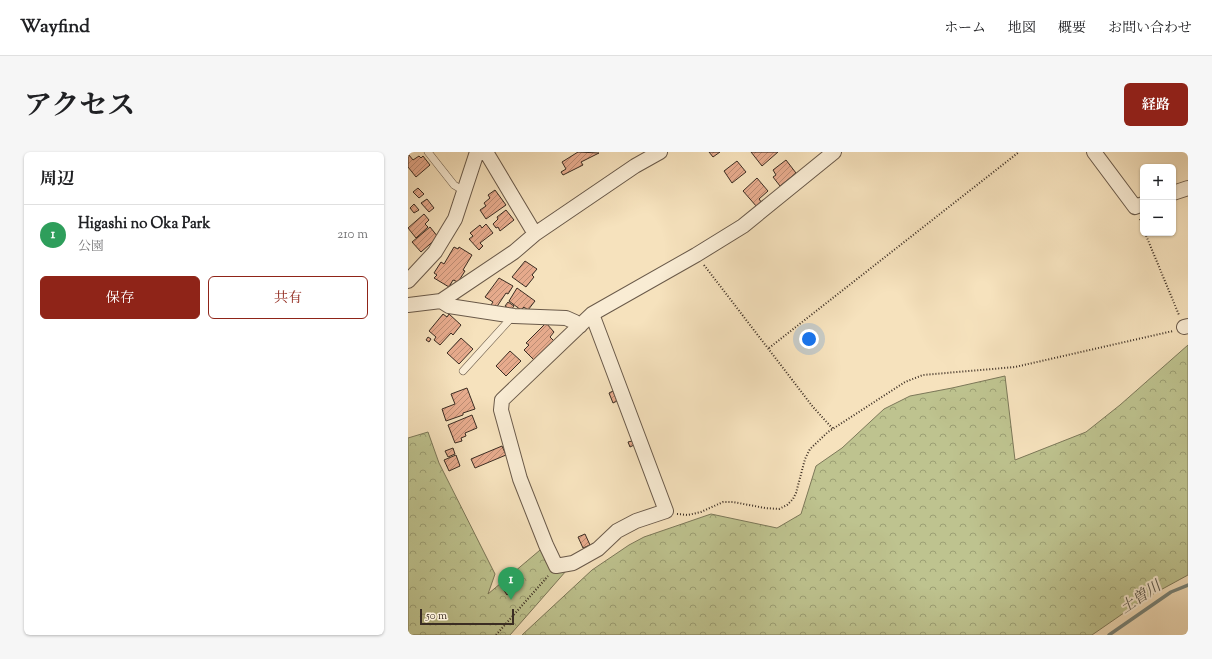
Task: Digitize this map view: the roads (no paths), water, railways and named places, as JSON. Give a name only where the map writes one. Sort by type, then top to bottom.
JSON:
[{"type":"street","points":[[408,305],[441,301],[514,252],[535,234],[635,166],[660,152]]},
{"type":"street","points":[[592,314],[666,512],[636,521],[617,530],[598,549],[573,563],[556,566],[546,545],[520,479],[501,410],[502,400],[592,314],[696,255],[742,226],[834,152]]},
{"type":"street","points":[[1094,152],[1135,207],[1140,205]]},
{"type":"street","points":[[408,281],[435,252],[455,219],[478,153]]},
{"type":"street","points":[[478,153],[535,234]]},
{"type":"street","points":[[1176,192],[1188,188]]},
{"type":"street","points":[[441,301],[449,306],[514,316],[566,318],[580,326]]},
{"type":"lane","points":[[428,152],[454,185],[464,191]]},
{"type":"lane","points":[[462,371],[514,316]]},
{"type":"waterway","name":"土曽川","points":[[1109,635],[1171,592],[1188,585]]},
{"type":"place","name":"Higashi no Oka Park","points":[[511,600]]}]
